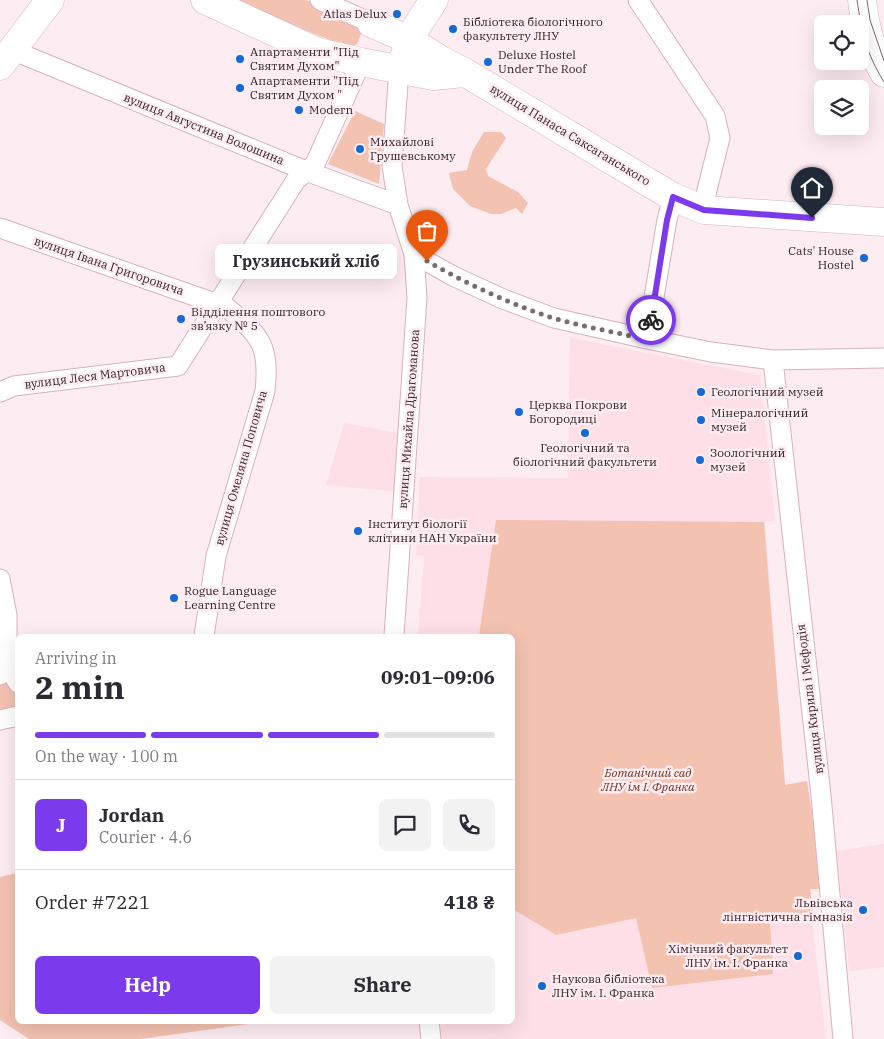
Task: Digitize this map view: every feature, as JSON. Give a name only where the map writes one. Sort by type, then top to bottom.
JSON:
[{"type":"street","points":[[6,58],[50,0]]},
{"type":"street","points":[[205,0],[318,52],[434,76],[466,73]]},
{"type":"street","points":[[218,304],[296,180],[315,164],[361,62],[370,12],[320,0]]},
{"type":"street","points":[[399,70],[411,34],[434,0]]},
{"type":"street","points":[[638,0],[715,116],[720,138],[706,194],[704,210]]},
{"type":"street","points":[[862,0],[869,39],[884,73]]},
{"type":"street","name":"вулиця Панаса Саксаганського","points":[[370,12],[441,60],[466,73],[673,197],[704,210],[884,222]]},
{"type":"street","name":"вулиця Августина Волошина","points":[[6,58],[398,205]]},
{"type":"street","name":"вулиця Михайла Драгоманова","points":[[394,634],[417,298],[414,254],[398,205],[392,166],[399,70]]},
{"type":"street","points":[[647,340],[667,220],[673,197]]},
{"type":"street","name":"вулиця Івана Григоровича","points":[[0,228],[218,304]]},
{"type":"street","points":[[414,254],[453,276],[503,299],[554,318],[647,340],[711,352],[773,360],[884,358]]},
{"type":"street","name":"вулиця Леся Мартовича","points":[[0,392],[14,386],[178,366],[218,304]]},
{"type":"street","name":"вулиця Омеляна Поповича","points":[[204,634],[216,556],[265,391],[267,371],[265,350],[248,326],[226,307],[218,304]]},
{"type":"street","name":"вулиця Кирила і Мефодія","points":[[773,360],[821,795],[843,1039]]},
{"type":"street","points":[[0,580],[7,615],[3,670],[15,680]]},
{"type":"street","points":[[0,720],[15,717]]},
{"type":"street","points":[[429,1024],[431,1039]]},
{"type":"shaded area","name":"Ботанічний сад ЛНУ ім І. Франка","points":[[570,338],[760,375],[775,520],[765,522],[785,785],[807,781],[812,919],[826,1039],[442,1039],[440,1024],[515,1024],[515,634],[418,634],[424,556],[416,555],[420,477],[568,478]]},
{"type":"shaded area","points":[[344,423],[403,434],[399,492],[326,485]]},
{"type":"shaded area","name":"Львівська лінгвістична гімназія","points":[[884,844],[884,967],[849,971],[837,851]]},
{"type":"green space","points":[[230,0],[306,0],[360,23],[363,29],[357,44],[350,48]]},
{"type":"green space","points":[[355,111],[384,124],[379,184],[328,164]]},
{"type":"green space","points":[[484,132],[501,132],[506,138],[486,169],[488,176],[518,192],[528,203],[522,214],[516,208],[501,214],[491,214],[470,206],[453,189],[449,173],[467,170],[472,152]]},
{"type":"green space","name":"Ботанічний сад ЛНУ ім І. Франка","points":[[496,520],[764,522],[785,785],[807,781],[824,889],[810,889],[813,913],[770,918],[773,974],[652,988],[636,918],[556,935],[515,910],[515,634],[479,634]]},
{"type":"green space","points":[[5,679],[15,691],[15,710],[0,713],[0,686]]},
{"type":"green space","points":[[15,873],[15,1024],[248,1024],[141,1039],[29,1039],[0,1020],[0,877]]},
{"type":"tram line","points":[[857,0],[866,42],[873,62],[884,82]]},
{"type":"tram line","points":[[867,0],[870,20],[884,61]]},
{"type":"way so far","points":[[427,261],[453,276],[503,299],[554,318],[647,340],[651,320]]},
{"type":"place","name":"Atlas Delux","points":[[397,14]]},
{"type":"place","name":"Бібліотека біологічного факультету ЛНУ","points":[[453,29]]},
{"type":"place","name":"Апартаменти \"Під Святим Духом\"","points":[[240,59]]},
{"type":"place","name":"Deluxe Hostel Under The Roof","points":[[488,62]]},
{"type":"place","name":"Апартаменти \"Під Святим Духом \"","points":[[240,88]]},
{"type":"place","name":"Modern","points":[[299,110]]},
{"type":"place","name":"Михайлові Грушевському","points":[[360,149]]},
{"type":"place","name":"Cats' House Hostel","points":[[864,258]]},
{"type":"place","name":"Грузинський хліб","points":[[427,261]]},
{"type":"place","name":"Відділення поштового зв’язку № 5","points":[[181,319]]},
{"type":"place","name":"Геологічний музей","points":[[701,392]]},
{"type":"place","name":"Церква Покрови Богородиці","points":[[519,412]]},
{"type":"place","name":"Мінералогічний музей","points":[[701,420]]},
{"type":"place","name":"Геологічний та біологічний факультети","points":[[585,433]]},
{"type":"place","name":"Зоологічний музей","points":[[700,460]]},
{"type":"place","name":"Інститут біології клітини НАН України","points":[[358,531]]},
{"type":"place","name":"Rogue Language Learning Centre","points":[[174,598]]},
{"type":"place","name":"Львівська лінгвістична гімназія","points":[[863,910]]},
{"type":"place","name":"Хімічний факультет ЛНУ ім. І. Франка","points":[[798,956]]},
{"type":"place","name":"Наукова бібліотека ЛНУ ім. І. Франка","points":[[542,986]]},
{"type":"route","points":[[651,320],[667,220],[673,197],[704,210],[812,218]]}]
